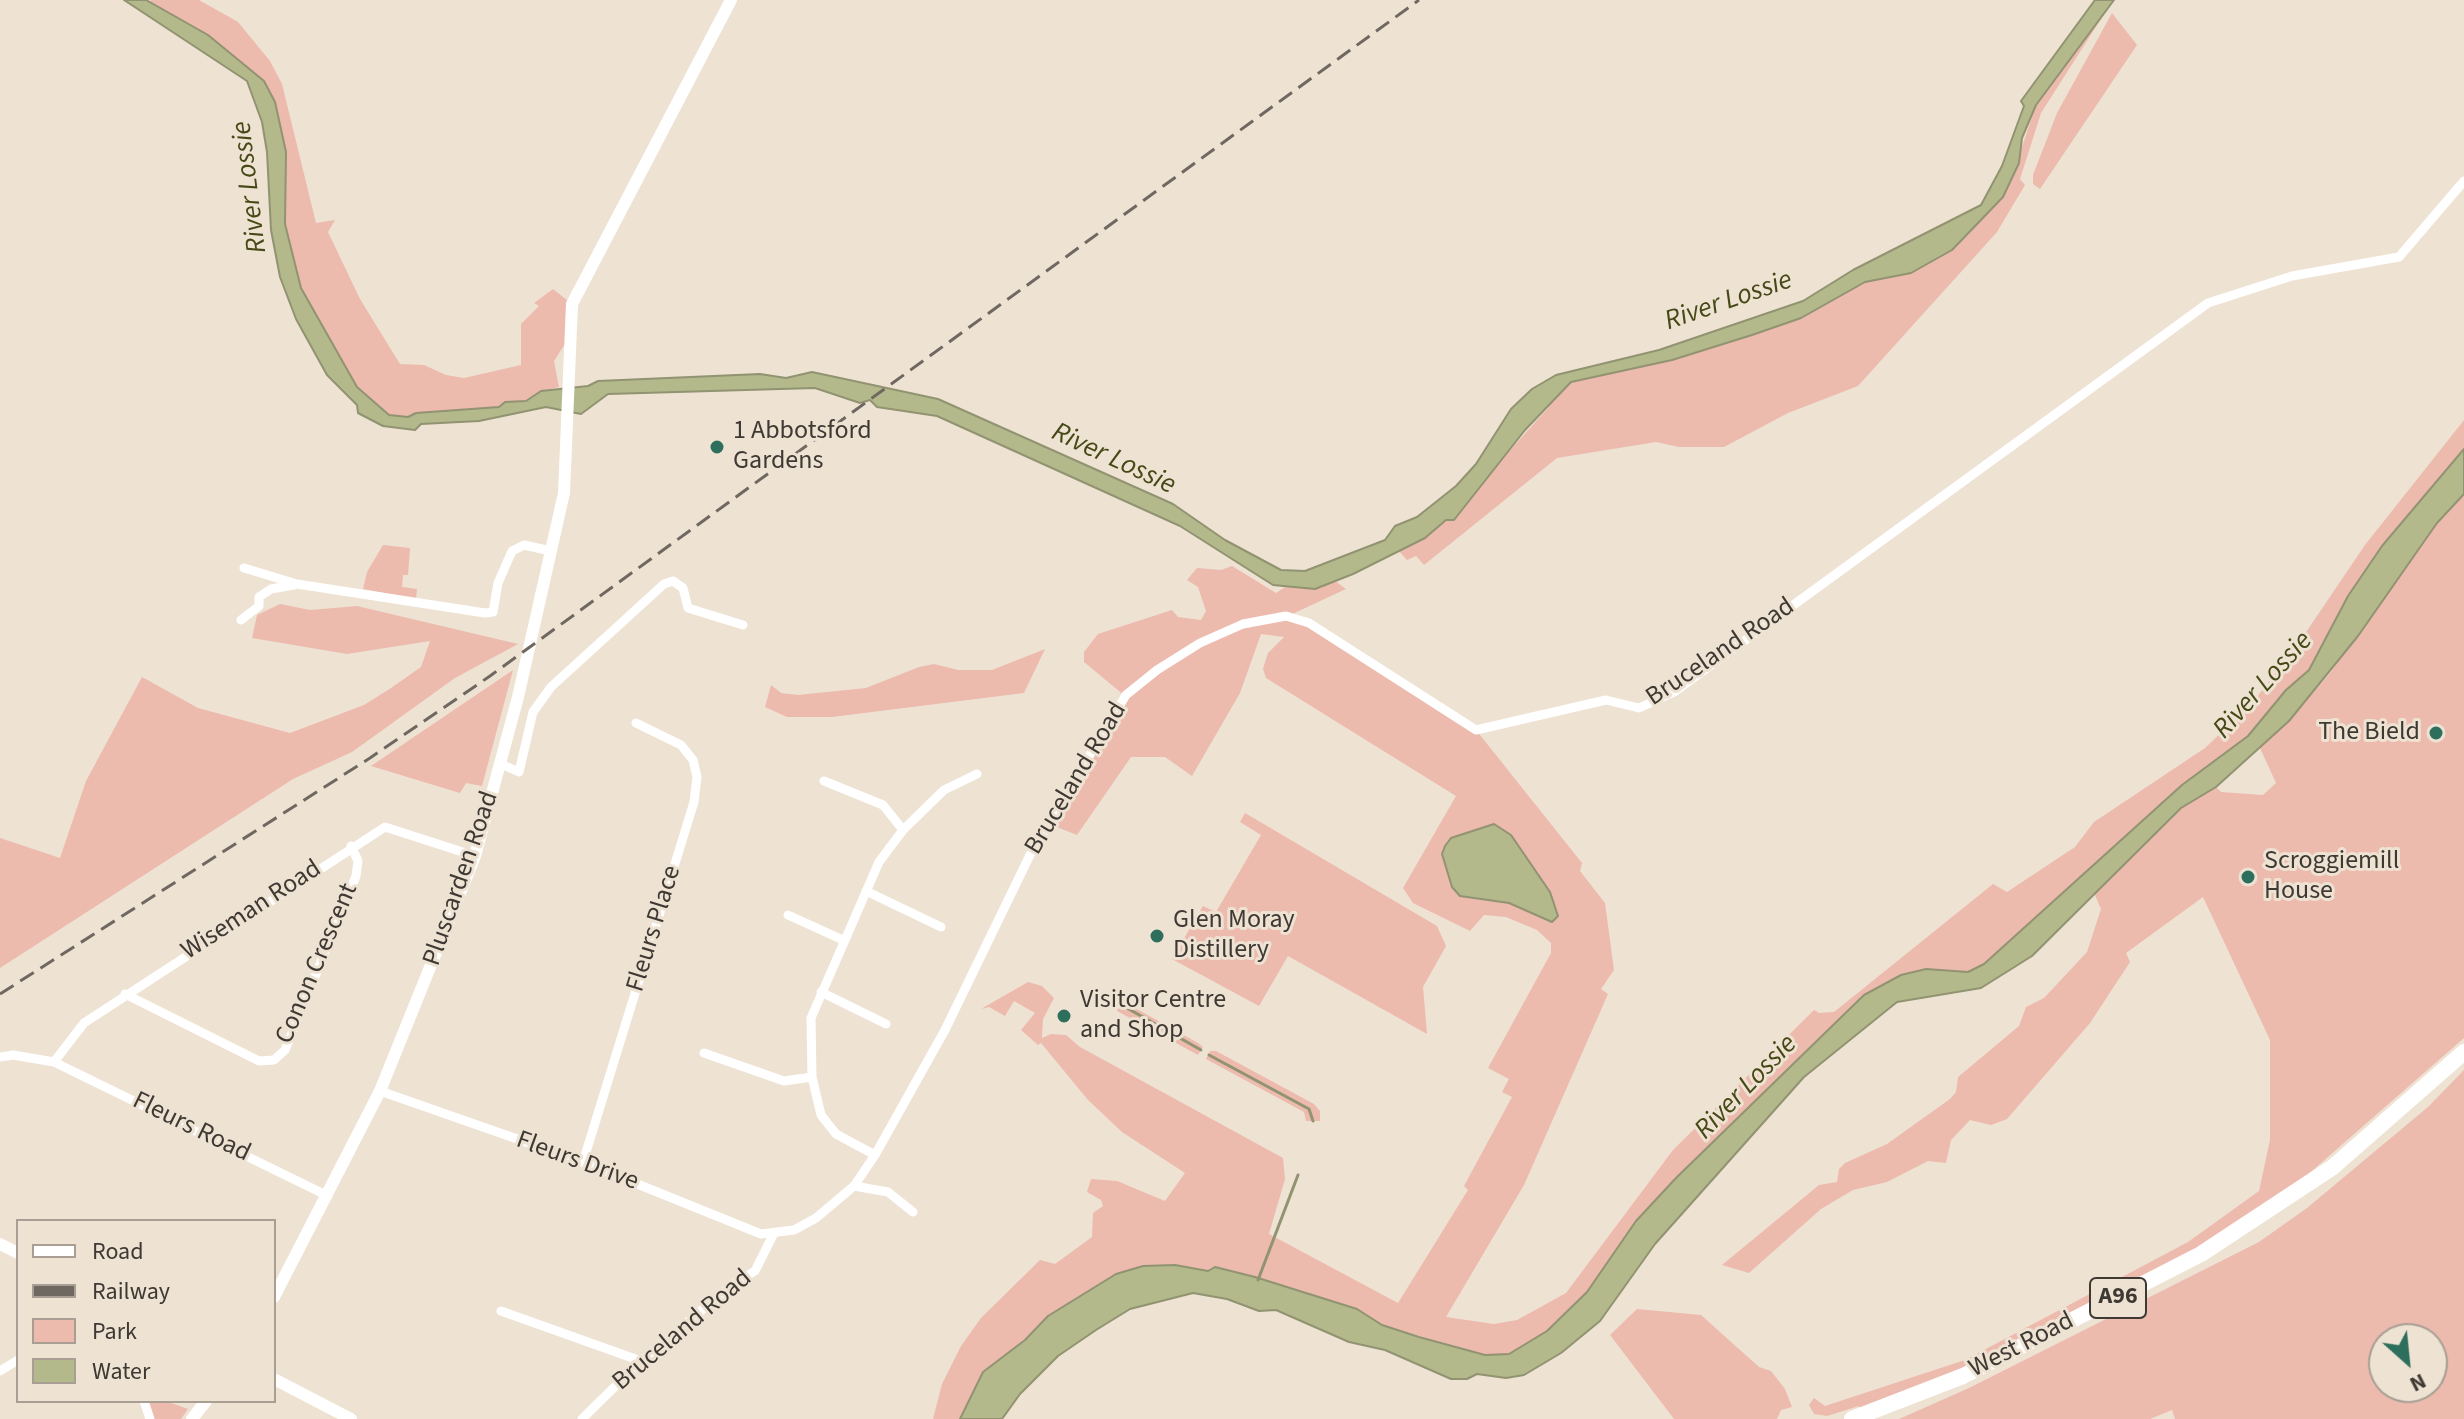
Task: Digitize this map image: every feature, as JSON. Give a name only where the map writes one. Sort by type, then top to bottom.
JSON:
[{"type":"highway","name":"West Road","points":[[1852,1419],[1963,1376],[2190,1260],[2269,1212],[2333,1167],[2464,1052]]},
{"type":"main road","name":"Pluscarden Road","points":[[276,1293],[380,1091],[475,856],[518,697],[564,493],[569,434],[568,364],[572,304],[731,0]]},
{"type":"main road","points":[[276,1380],[351,1419]]},
{"type":"main road","points":[[192,1419],[204,1403]]},
{"type":"street","name":"Bruceland Road","points":[[582,1419],[641,1361],[733,1284],[755,1271],[773,1235],[794,1230],[816,1218],[854,1186],[875,1155],[945,1030],[1030,855],[1126,695],[1189,649],[1243,624],[1286,616],[1309,623],[1476,730],[1606,700],[1639,708],[1674,692],[2208,303],[2292,276],[2399,257],[2464,181]]},
{"type":"street","points":[[244,568],[297,584],[485,613],[493,612],[498,583],[512,551],[524,545],[551,551]]},
{"type":"street","points":[[501,764],[519,772],[533,712],[551,687],[664,584],[673,581],[683,588],[688,608],[743,625]]},
{"type":"street","points":[[241,620],[259,606],[259,597],[271,589],[297,584]]},
{"type":"street","name":"Fleurs Place","points":[[583,1162],[694,802],[697,777],[693,760],[681,745],[636,723]]},
{"type":"street","points":[[875,1155],[836,1134],[821,1115],[812,1077],[811,1018],[879,862],[903,830],[944,790],[977,774]]},
{"type":"street","points":[[824,781],[883,805],[903,830]]},
{"type":"street","name":"Wiseman Road","points":[[54,1062],[84,1023],[351,846],[385,827],[475,856]]},
{"type":"street","name":"Conon Crescent","points":[[125,994],[259,1061],[274,1060],[285,1050],[356,876],[358,861],[351,846]]},
{"type":"street","points":[[866,891],[941,927]]},
{"type":"street","points":[[788,915],[843,940]]},
{"type":"street","points":[[821,992],[886,1024]]},
{"type":"street","points":[[704,1053],[784,1081],[812,1077]]},
{"type":"street","name":"Fleurs Road","points":[[0,1057],[13,1055],[54,1062],[328,1196]]},
{"type":"street","name":"Fleurs Drive","points":[[380,1091],[583,1162],[761,1234],[773,1235]]},
{"type":"street","points":[[854,1186],[888,1192],[913,1212]]},
{"type":"street","points":[[501,1311],[641,1361]]},
{"type":"green space","points":[[199,0],[238,22],[270,61],[282,84],[316,223],[335,220],[328,232],[360,299],[400,364],[424,365],[446,375],[464,378],[521,365],[521,324],[539,306],[534,303],[553,289],[572,304],[570,336],[554,361],[559,387],[541,391],[526,401],[505,402],[499,407],[416,413],[408,417],[389,415],[373,403],[357,387],[301,288],[285,224],[286,152],[275,102],[264,82],[208,35],[166,13],[149,2]]},
{"type":"green space","points":[[2108,8],[2041,113],[2020,179],[2025,185],[1997,232],[1858,386],[1788,413],[1724,447],[1679,447],[1656,442],[1557,458],[1424,565],[1416,556],[1407,560],[1399,551],[1425,538],[1447,520],[1549,407],[1555,395],[1571,382],[1672,360],[1801,318],[1865,282],[1911,273],[1952,250],[2013,174],[2036,105]]},
{"type":"green space","points":[[2112,13],[2137,45],[2040,189],[2033,184],[2033,175],[2057,113]]},
{"type":"green space","points":[[2464,420],[2464,449],[2382,546],[2348,596],[2309,670],[2286,690],[2248,736],[2182,785],[1984,964],[1968,972],[1926,969],[1901,975],[1864,995],[1676,1178],[1636,1221],[1587,1292],[1547,1331],[1509,1354],[1485,1355],[1382,1325],[1357,1309],[1316,1298],[1306,1292],[1215,1267],[1208,1271],[1175,1265],[1048,1316],[1025,1340],[983,1372],[960,1419],[933,1419],[942,1384],[961,1346],[981,1318],[1040,1260],[1055,1264],[1092,1237],[1093,1213],[1103,1206],[1101,1200],[1087,1192],[1091,1179],[1117,1181],[1165,1201],[1185,1173],[1122,1132],[1088,1100],[1041,1043],[1038,1045],[1021,1030],[1035,1013],[1014,1001],[1005,1016],[989,1007],[981,1009],[1028,982],[1042,986],[1054,998],[1043,1019],[1042,1038],[1051,1034],[1066,1035],[1080,1047],[1283,1158],[1285,1179],[1269,1234],[1398,1303],[1468,1190],[1464,1186],[1512,1097],[1502,1092],[1509,1079],[1488,1068],[1551,953],[1551,943],[1537,930],[1506,917],[1484,915],[1470,931],[1413,903],[1403,888],[1456,796],[1266,678],[1263,669],[1268,653],[1284,637],[1261,634],[1240,693],[1192,776],[1165,757],[1131,757],[1077,835],[1054,826],[1125,696],[1084,662],[1084,652],[1098,634],[1172,610],[1178,617],[1201,620],[1206,611],[1198,587],[1187,580],[1197,568],[1221,570],[1232,566],[1276,593],[1285,587],[1315,589],[1335,581],[1346,589],[1288,616],[1309,623],[1476,730],[1582,863],[1580,871],[1605,903],[1614,970],[1601,989],[1608,994],[1524,1185],[1446,1317],[1494,1324],[1517,1320],[1566,1293],[1673,1150],[1814,1010],[1819,1013],[1834,1012],[1993,884],[2007,892],[2075,847],[2094,822],[2205,748],[2253,702],[2298,644],[2365,545]]},
{"type":"green space","points":[[2464,494],[2464,1038],[2305,1177],[2192,1253],[1966,1368],[1861,1409],[1859,1406],[1827,1416],[1814,1414],[1809,1405],[1814,1398],[1825,1406],[1965,1360],[2188,1242],[2259,1191],[2270,1140],[2270,1040],[2203,897],[2126,953],[2130,962],[2090,1023],[2007,1119],[1991,1125],[1970,1120],[1951,1140],[1946,1163],[1928,1161],[1887,1182],[1853,1190],[1821,1209],[1749,1273],[1722,1265],[1819,1185],[1837,1182],[1839,1169],[1845,1163],[1887,1144],[1950,1099],[1956,1092],[1958,1077],[2019,1026],[2026,1007],[2044,998],[2087,952],[2101,909],[2094,893],[2181,808],[2216,787],[2221,792],[2263,795],[2276,783],[2260,748],[2289,721],[2331,672],[2418,543]]},
{"type":"green space","points":[[383,545],[410,548],[408,575],[403,575],[402,587],[417,589],[416,599],[363,589],[367,572]]},
{"type":"green space","points":[[280,604],[310,610],[357,606],[518,644],[455,678],[352,752],[293,779],[0,968],[0,838],[60,858],[86,781],[142,677],[198,708],[290,733],[364,705],[391,688],[421,667],[430,641],[347,654],[252,638],[257,615]]},
{"type":"green space","points":[[1045,649],[1024,693],[832,717],[787,717],[765,707],[771,685],[781,693],[798,695],[866,688],[934,664],[958,670],[992,670]]},
{"type":"green space","points":[[513,670],[482,786],[466,783],[460,793],[371,766]]},
{"type":"green space","points":[[1245,813],[1437,926],[1446,946],[1423,987],[1427,1034],[1288,956],[1259,1006],[1172,959],[1203,906],[1216,912],[1261,835],[1240,822]]},
{"type":"green space","points":[[1126,1003],[1198,1043],[1203,1047],[1198,1055],[1117,1011],[1120,1004]]},
{"type":"green space","points":[[1210,1051],[1216,1051],[1314,1104],[1320,1111],[1320,1121],[1306,1121],[1304,1112],[1206,1059]]},
{"type":"green space","points":[[2464,1070],[2464,1419],[2175,1419],[2172,1410],[2150,1419],[1899,1419],[1969,1388],[2259,1242],[2307,1208],[2428,1107]]},
{"type":"green space","points":[[1637,1309],[1701,1315],[1759,1367],[1771,1371],[1785,1389],[1792,1407],[1781,1410],[1777,1419],[1674,1419],[1610,1335]]},
{"type":"green space","points":[[149,1403],[172,1403],[188,1409],[181,1419],[154,1419]]},
{"type":"water","points":[[124,0],[146,0],[208,35],[264,81],[275,102],[286,152],[285,224],[301,288],[357,387],[389,415],[408,417],[416,413],[499,407],[505,402],[526,401],[541,391],[588,386],[598,381],[760,374],[786,378],[812,372],[938,399],[1173,504],[1225,540],[1281,570],[1305,571],[1385,540],[1395,526],[1417,517],[1456,486],[1476,464],[1511,409],[1532,389],[1556,375],[1659,350],[1803,301],[1853,270],[1981,205],[2002,166],[2024,106],[2021,101],[2095,0],[2114,0],[2036,105],[2022,138],[2019,163],[2003,197],[1952,250],[1911,273],[1865,282],[1801,318],[1752,335],[1672,360],[1571,382],[1525,430],[1454,520],[1446,520],[1425,538],[1315,589],[1273,585],[1180,526],[937,416],[877,407],[870,400],[860,403],[815,388],[608,394],[581,414],[546,407],[479,421],[421,424],[415,430],[383,426],[358,413],[357,405],[327,375],[296,319],[280,277],[271,230],[267,152],[262,122],[247,81]]},
{"type":"water","points":[[2464,449],[2464,494],[2437,523],[2358,636],[2289,721],[2216,787],[2181,808],[2032,956],[1981,988],[1897,1002],[1804,1077],[1655,1244],[1600,1321],[1561,1353],[1524,1375],[1506,1378],[1477,1374],[1467,1379],[1451,1379],[1385,1350],[1349,1342],[1276,1310],[1259,1311],[1227,1299],[1193,1293],[1130,1309],[1096,1330],[1058,1356],[1020,1394],[1002,1419],[960,1419],[983,1372],[1025,1340],[1048,1316],[1116,1274],[1143,1266],[1175,1265],[1208,1271],[1215,1267],[1255,1277],[1357,1309],[1382,1325],[1485,1355],[1509,1354],[1547,1331],[1587,1292],[1636,1221],[1676,1178],[1864,995],[1901,975],[1926,969],[1968,972],[1984,964],[2182,785],[2248,736],[2286,690],[2309,670],[2348,596],[2382,546]]},
{"type":"water","points":[[1494,824],[1511,835],[1550,892],[1558,916],[1552,922],[1509,903],[1460,896],[1452,887],[1442,854],[1445,846],[1451,838]]},
{"type":"waterway","points":[[1127,1008],[1201,1050]]},
{"type":"waterway","points":[[1209,1055],[1309,1109],[1313,1121]]},
{"type":"waterway","points":[[1258,1280],[1298,1175]]},
{"type":"railway","points":[[0,994],[370,758],[490,676],[1419,0]]},
{"type":"place","name":"1 Abbotsford Gardens","points":[[717,447]]},
{"type":"place","name":"The Bield","points":[[2436,733]]},
{"type":"place","name":"Scroggiemill House","points":[[2248,877]]},
{"type":"place","name":"Glen Moray Distillery","points":[[1157,936]]},
{"type":"place","name":"Visitor Centre and Shop","points":[[1064,1016]]},
{"type":"water label","name":"River Lossie","points":[[251,187]]},
{"type":"water label","name":"River Lossie","points":[[1729,302]]},
{"type":"water label","name":"River Lossie","points":[[1113,460]]},
{"type":"water label","name":"River Lossie","points":[[2264,686]]},
{"type":"water label","name":"River Lossie","points":[[1747,1088]]}]
